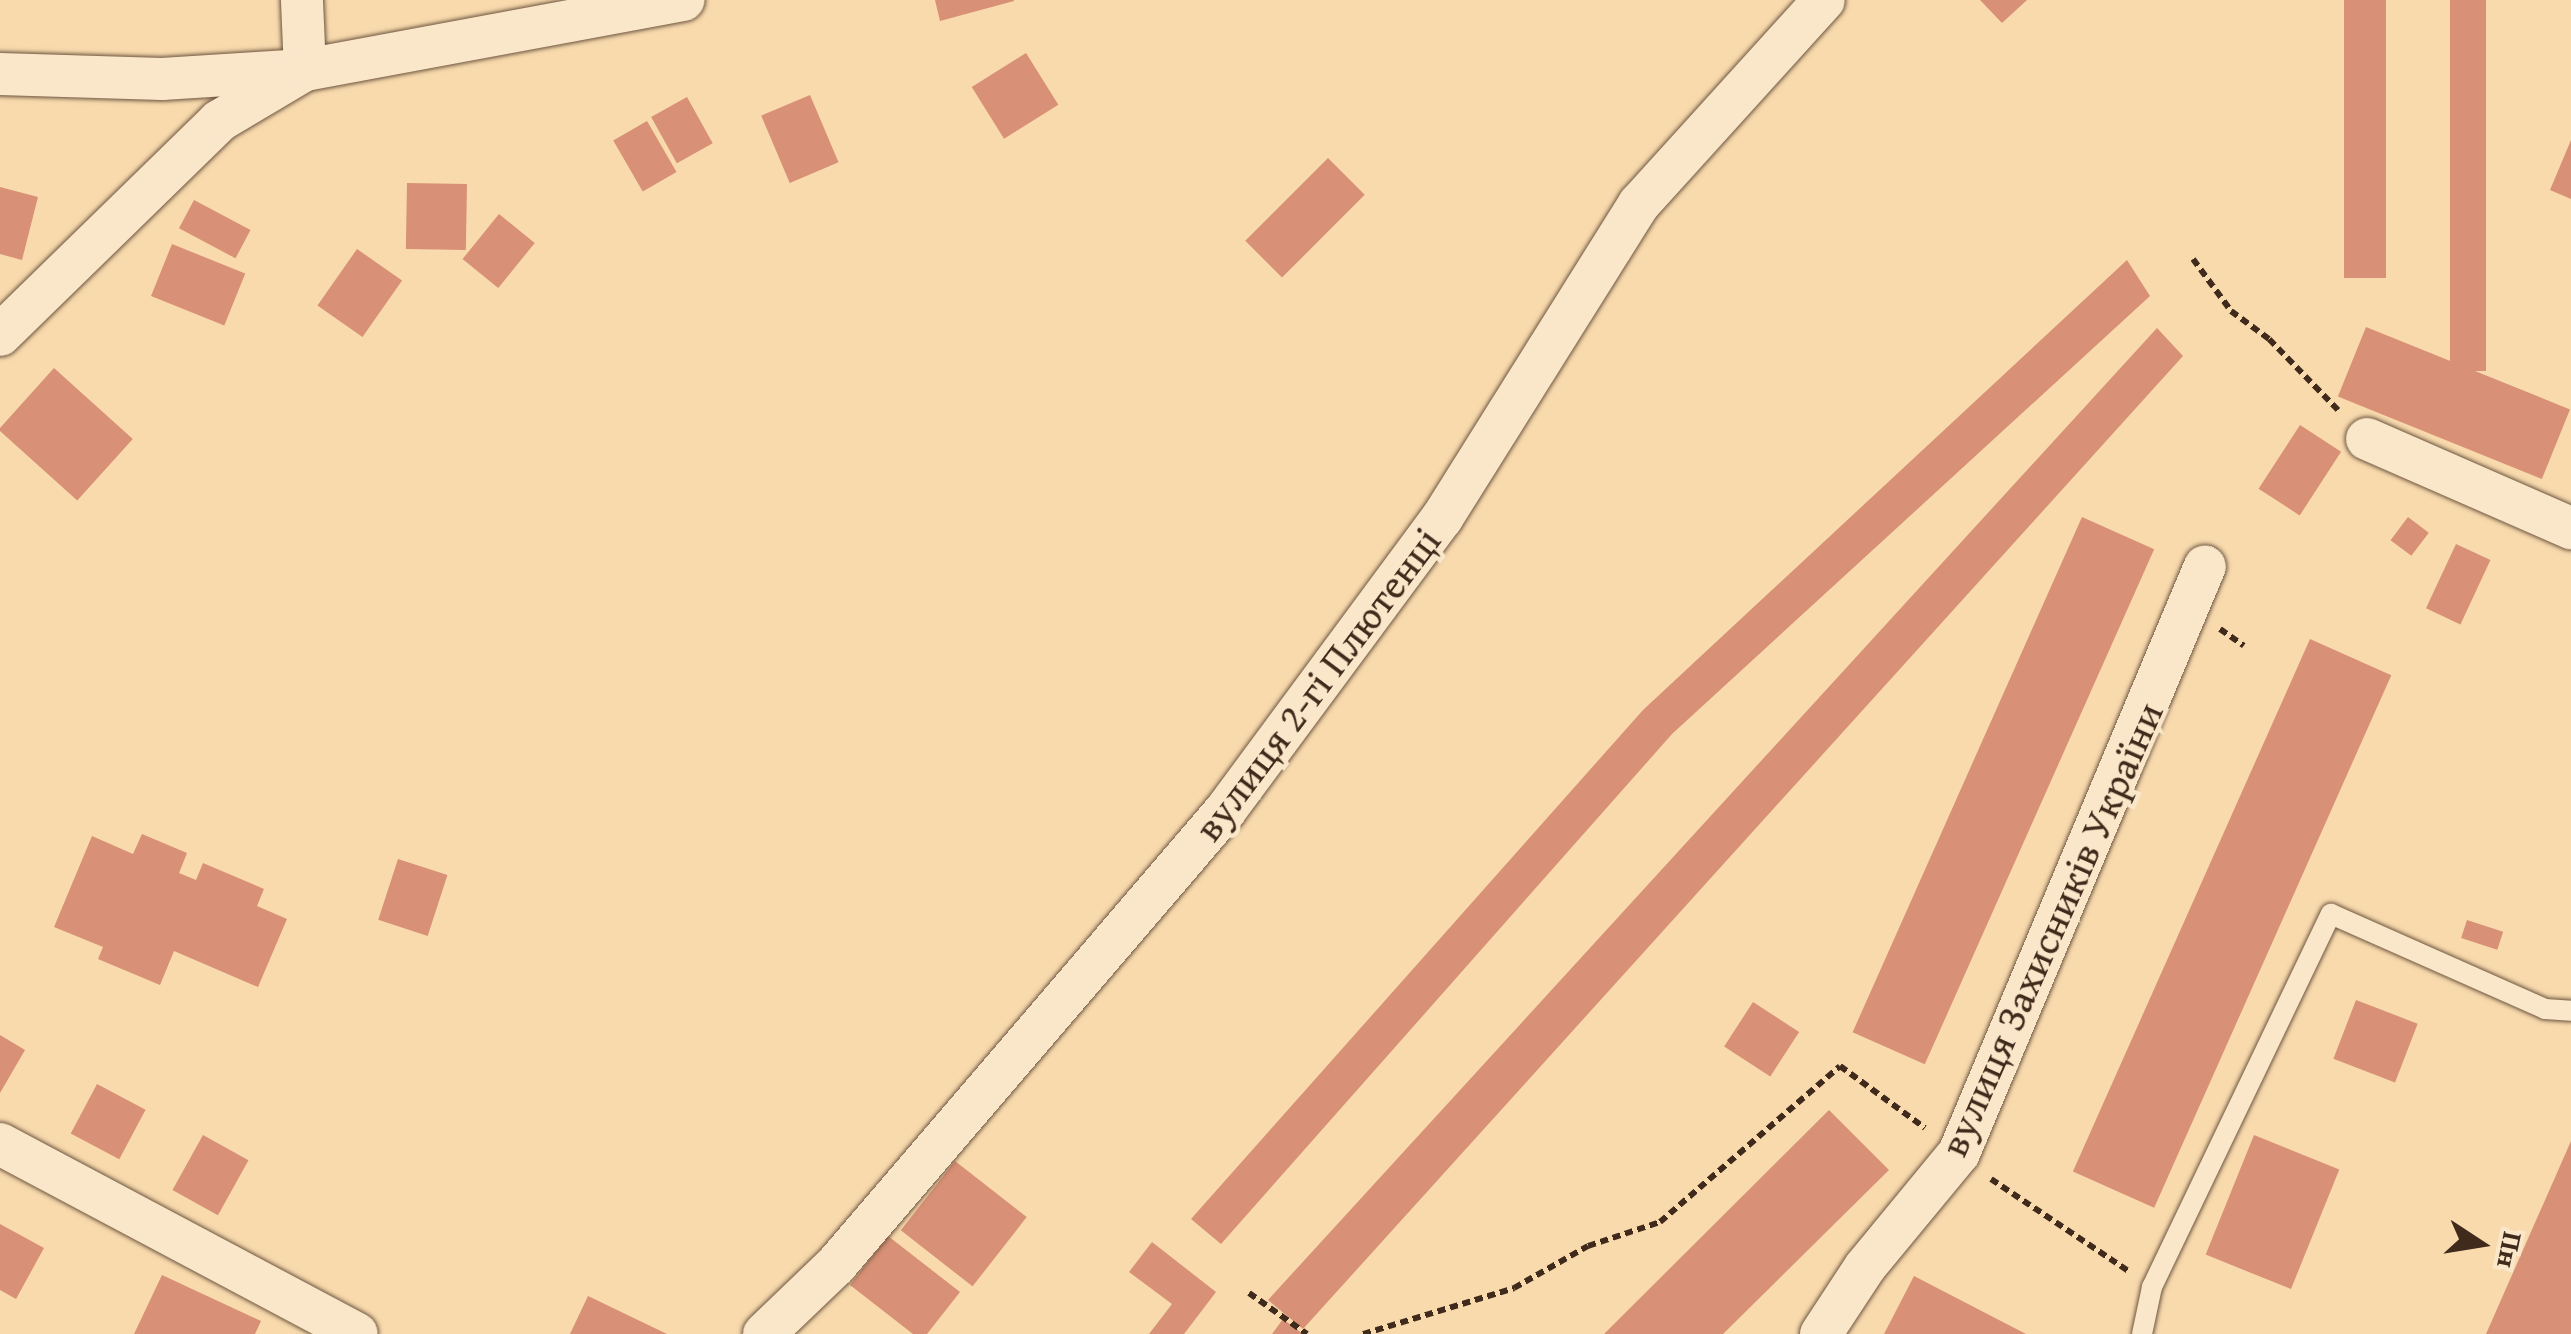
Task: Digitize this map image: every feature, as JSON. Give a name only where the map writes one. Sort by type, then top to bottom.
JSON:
[{"type":"street","points":[[302,0],[305,70]]},
{"type":"street","points":[[0,74],[162,79],[305,70],[684,0]]},
{"type":"street","name":"вулиця 2-гі Плютенці","points":[[764,1334],[862,1236],[1225,811],[1442,518],[1639,204],[1824,0]]},
{"type":"street","points":[[0,335],[219,122],[305,70]]},
{"type":"street","points":[[2367,439],[2571,528]]},
{"type":"street","name":"вулиця Захисників України","points":[[1821,1334],[1865,1268],[1959,1153],[2192,608],[2206,566]]},
{"type":"street","points":[[0,1144],[358,1334]]},
{"type":"lane","points":[[2142,1334],[2152,1287],[2332,914],[2545,1009],[2571,1010]]},
{"type":"path","points":[[2193,259],[2231,311],[2269,339],[2367,439]]},
{"type":"path","points":[[1363,1334],[1514,1288],[1588,1246],[1660,1222],[1840,1066],[2152,1287]]},
{"type":"path","points":[[1249,1292],[1308,1334]]},
{"type":"building","points":[[935,0],[1014,0],[1014,1],[940,21]]},
{"type":"building","points":[[1980,0],[2027,0],[2002,23]]},
{"type":"building","points":[[2344,0],[2386,0],[2386,278],[2344,278]]},
{"type":"building","points":[[2450,0],[2486,0],[2486,371],[2450,371]]},
{"type":"building","points":[[1026,53],[1058,105],[1004,139],[972,87]]},
{"type":"building","points":[[810,95],[839,162],[790,183],[761,116]]},
{"type":"building","points":[[687,97],[713,143],[677,163],[651,117]]},
{"type":"building","points":[[647,121],[676,172],[643,192],[613,140]]},
{"type":"building","points":[[2571,140],[2571,199],[2550,190]]},
{"type":"building","points":[[1328,158],[1365,195],[1282,278],[1245,241]]},
{"type":"building","points":[[407,183],[467,184],[466,250],[406,249]]},
{"type":"building","points":[[0,187],[38,197],[22,260],[0,254]]},
{"type":"building","points":[[194,200],[251,230],[235,258],[179,228]]},
{"type":"building","points":[[499,214],[535,243],[498,288],[462,259]]},
{"type":"building","points":[[172,244],[245,274],[224,326],[151,296]]},
{"type":"building","points":[[357,249],[402,281],[362,337],[317,306]]},
{"type":"building","points":[[2127,260],[2150,296],[1672,734],[1221,1244],[1191,1219],[1643,710]]},
{"type":"building","points":[[2366,327],[2570,409],[2542,479],[2338,397]]},
{"type":"building","points":[[2157,328],[2183,356],[1303,1329],[1268,1300]]},
{"type":"building","points":[[54,368],[133,439],[77,501],[0,431]]},
{"type":"building","points":[[2300,425],[2341,452],[2300,515],[2259,489]]},
{"type":"building","points":[[2082,517],[2154,549],[1925,1064],[1853,1032]]},
{"type":"building","points":[[2408,517],[2429,533],[2411,556],[2391,540]]},
{"type":"building","points":[[2456,544],[2490,560],[2460,624],[2426,608]]},
{"type":"building","points":[[2310,639],[2391,675],[2154,1208],[2073,1172]]},
{"type":"building","points":[[142,834],[187,853],[179,873],[196,880],[203,863],[264,889],[257,906],[287,919],[258,987],[174,951],[160,985],[98,959],[103,947],[54,927],[92,836],[133,854]]},
{"type":"building","points":[[398,859],[447,875],[428,936],[378,920]]},
{"type":"building","points":[[2467,920],[2503,932],[2497,950],[2461,938]]},
{"type":"building","points":[[2356,1000],[2418,1024],[2395,1082],[2333,1059]]},
{"type":"building","points":[[1753,1002],[1799,1032],[1770,1076],[1724,1046]]},
{"type":"building","points":[[0,1035],[25,1050],[0,1093]]},
{"type":"building","points":[[97,1084],[146,1110],[119,1159],[71,1133]]},
{"type":"building","points":[[1829,1110],[1889,1170],[1723,1334],[1604,1334]]},
{"type":"building","points":[[203,1135],[248,1160],[218,1215],[172,1190]]},
{"type":"building","points":[[2254,1135],[2339,1169],[2291,1289],[2206,1255]]},
{"type":"building","points":[[2571,1141],[2571,1334],[2486,1334]]},
{"type":"building","points":[[955,1161],[1027,1217],[973,1286],[901,1230]]},
{"type":"building","points":[[0,1224],[44,1248],[16,1299],[0,1290]]},
{"type":"building","points":[[888,1236],[960,1292],[927,1334],[913,1334],[850,1285]]},
{"type":"building","points":[[1152,1242],[1216,1292],[1184,1334],[1149,1334],[1172,1304],[1129,1272]]},
{"type":"building","points":[[162,1275],[261,1321],[255,1334],[134,1334]]},
{"type":"building","points":[[1914,1276],[2026,1334],[1884,1334]]},
{"type":"building","points":[[588,1296],[667,1334],[570,1334]]},
{"type":"building","points":[[1283,1319],[1303,1334],[1272,1334]]}]
